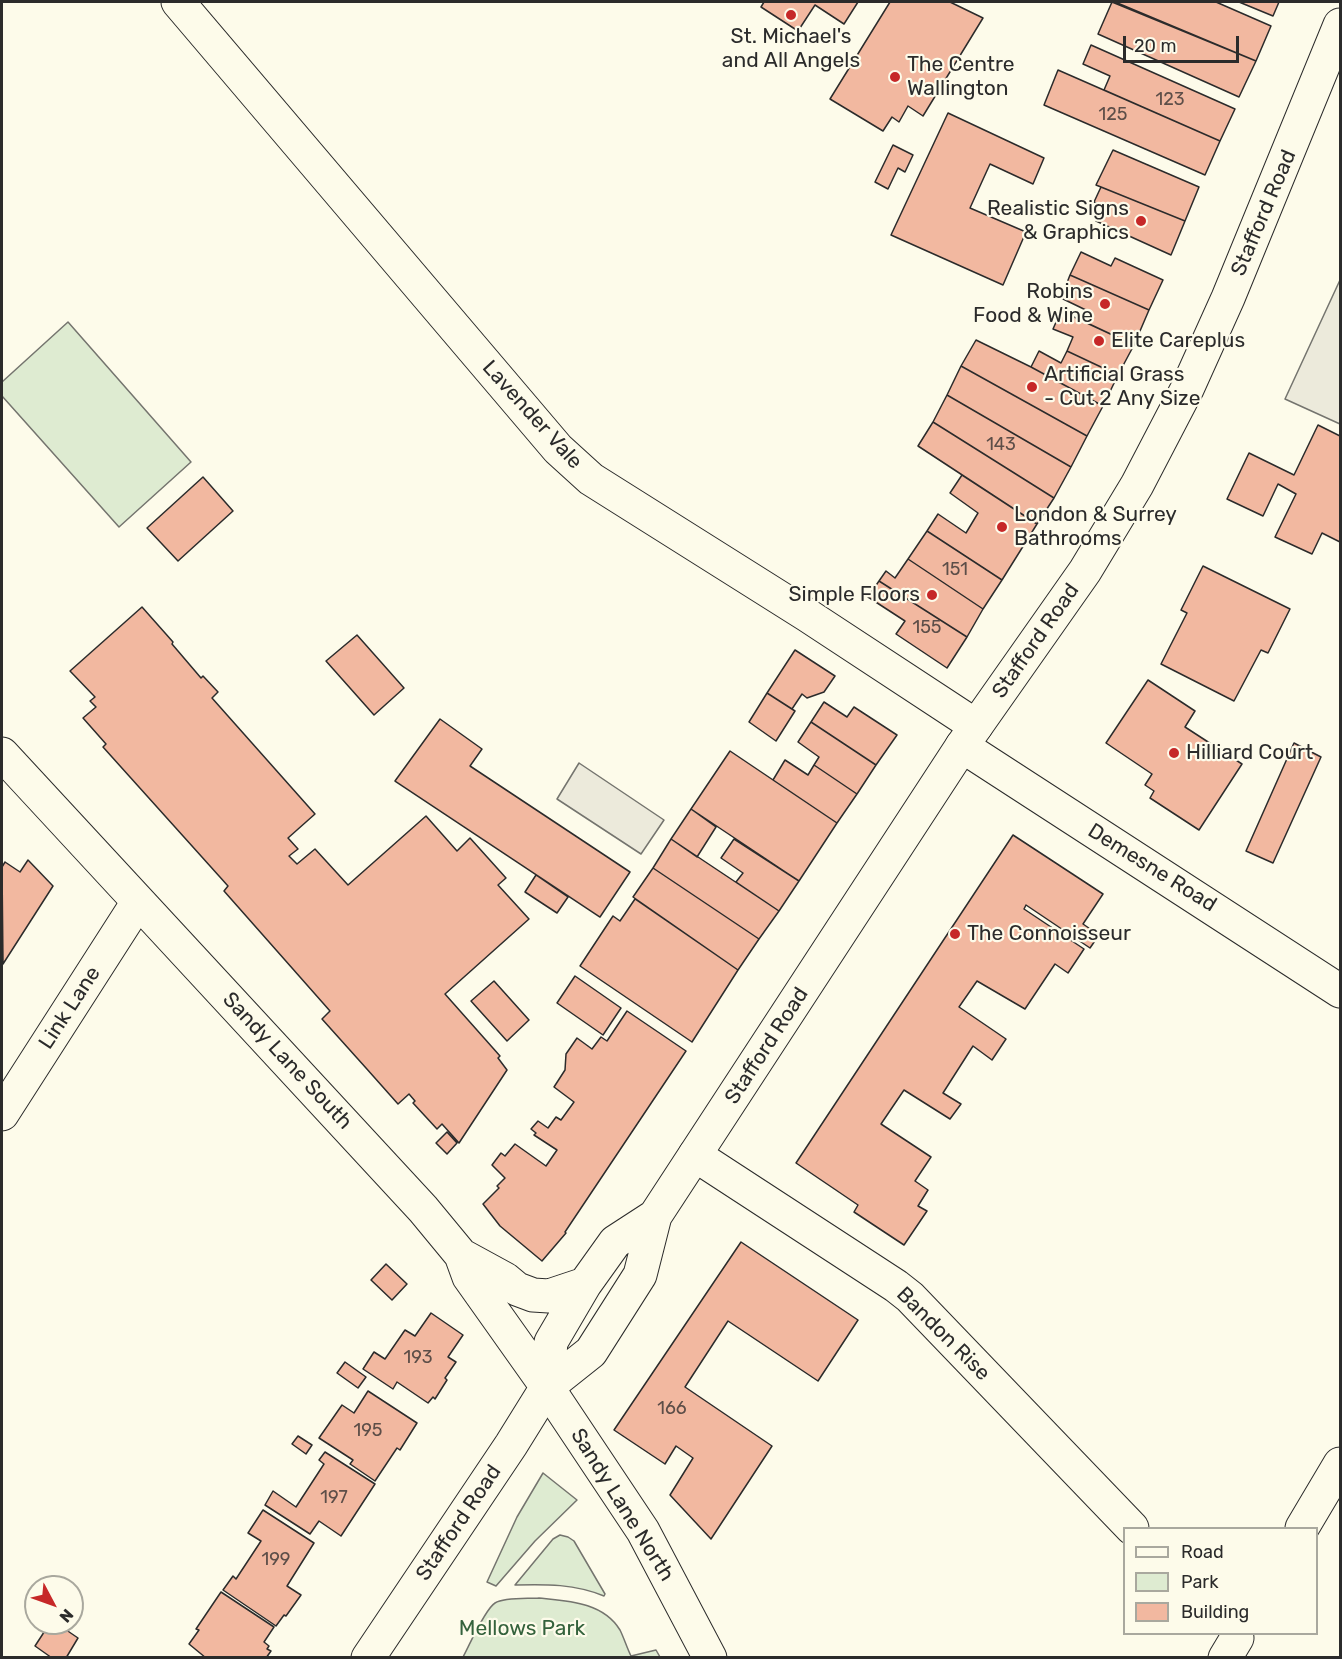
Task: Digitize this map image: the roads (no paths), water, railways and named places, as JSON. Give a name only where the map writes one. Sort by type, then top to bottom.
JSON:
[{"type":"main road","name":"Lavender Vale","points":[[178,2],[573,464],[591,479],[807,615],[969,736]]},
{"type":"main road","name":"Stafford Road","points":[[368,1658],[512,1445],[547,1387],[591,1352],[640,1275],[655,1216],[969,736],[1085,571],[1137,485],[1182,399],[1228,298],[1341,25]]},
{"type":"main road","name":"Demesne Road","points":[[969,736],[1341,991]]},
{"type":"main road","name":"Sandy Lane South","points":[[2,754],[423,1209],[461,1255],[468,1277],[547,1387]]},
{"type":"main road","name":"Link Lane","points":[[2,1114],[138,902]]},
{"type":"main road","name":"Bandon Rise","points":[[695,1155],[910,1297],[1131,1527]]},
{"type":"main road","name":"Stafford Road","points":[[547,1387],[550,1342],[585,1284],[615,1242],[655,1216]]},
{"type":"main road","points":[[461,1255],[505,1279],[518,1289],[533,1295],[549,1296],[585,1284]]},
{"type":"main road","name":"Sandy Lane North","points":[[547,1387],[643,1531],[710,1658]]},
{"type":"main road","points":[[1303,1527],[1341,1464]]},
{"type":"place","name":"St. Michael's and All Angels","points":[[791,15]]},
{"type":"place","name":"The Centre Wallington","points":[[895,77]]},
{"type":"place","name":"Realistic Signs & Graphics","points":[[1141,221]]},
{"type":"place","name":"Robins Food & Wine","points":[[1105,304]]},
{"type":"place","name":"Elite Careplus","points":[[1099,341]]},
{"type":"place","name":"Artificial Grass - Cut 2 Any Size","points":[[1032,387]]},
{"type":"place","name":"London & Surrey Bathrooms","points":[[1002,527]]},
{"type":"place","name":"Simple Floors","points":[[932,595]]},
{"type":"place","name":"Hilliard Court","points":[[1174,753]]},
{"type":"place","name":"The Connoisseur","points":[[955,934]]},
{"type":"park label","name":"Mellows Park","points":[[522,1629]]}]
